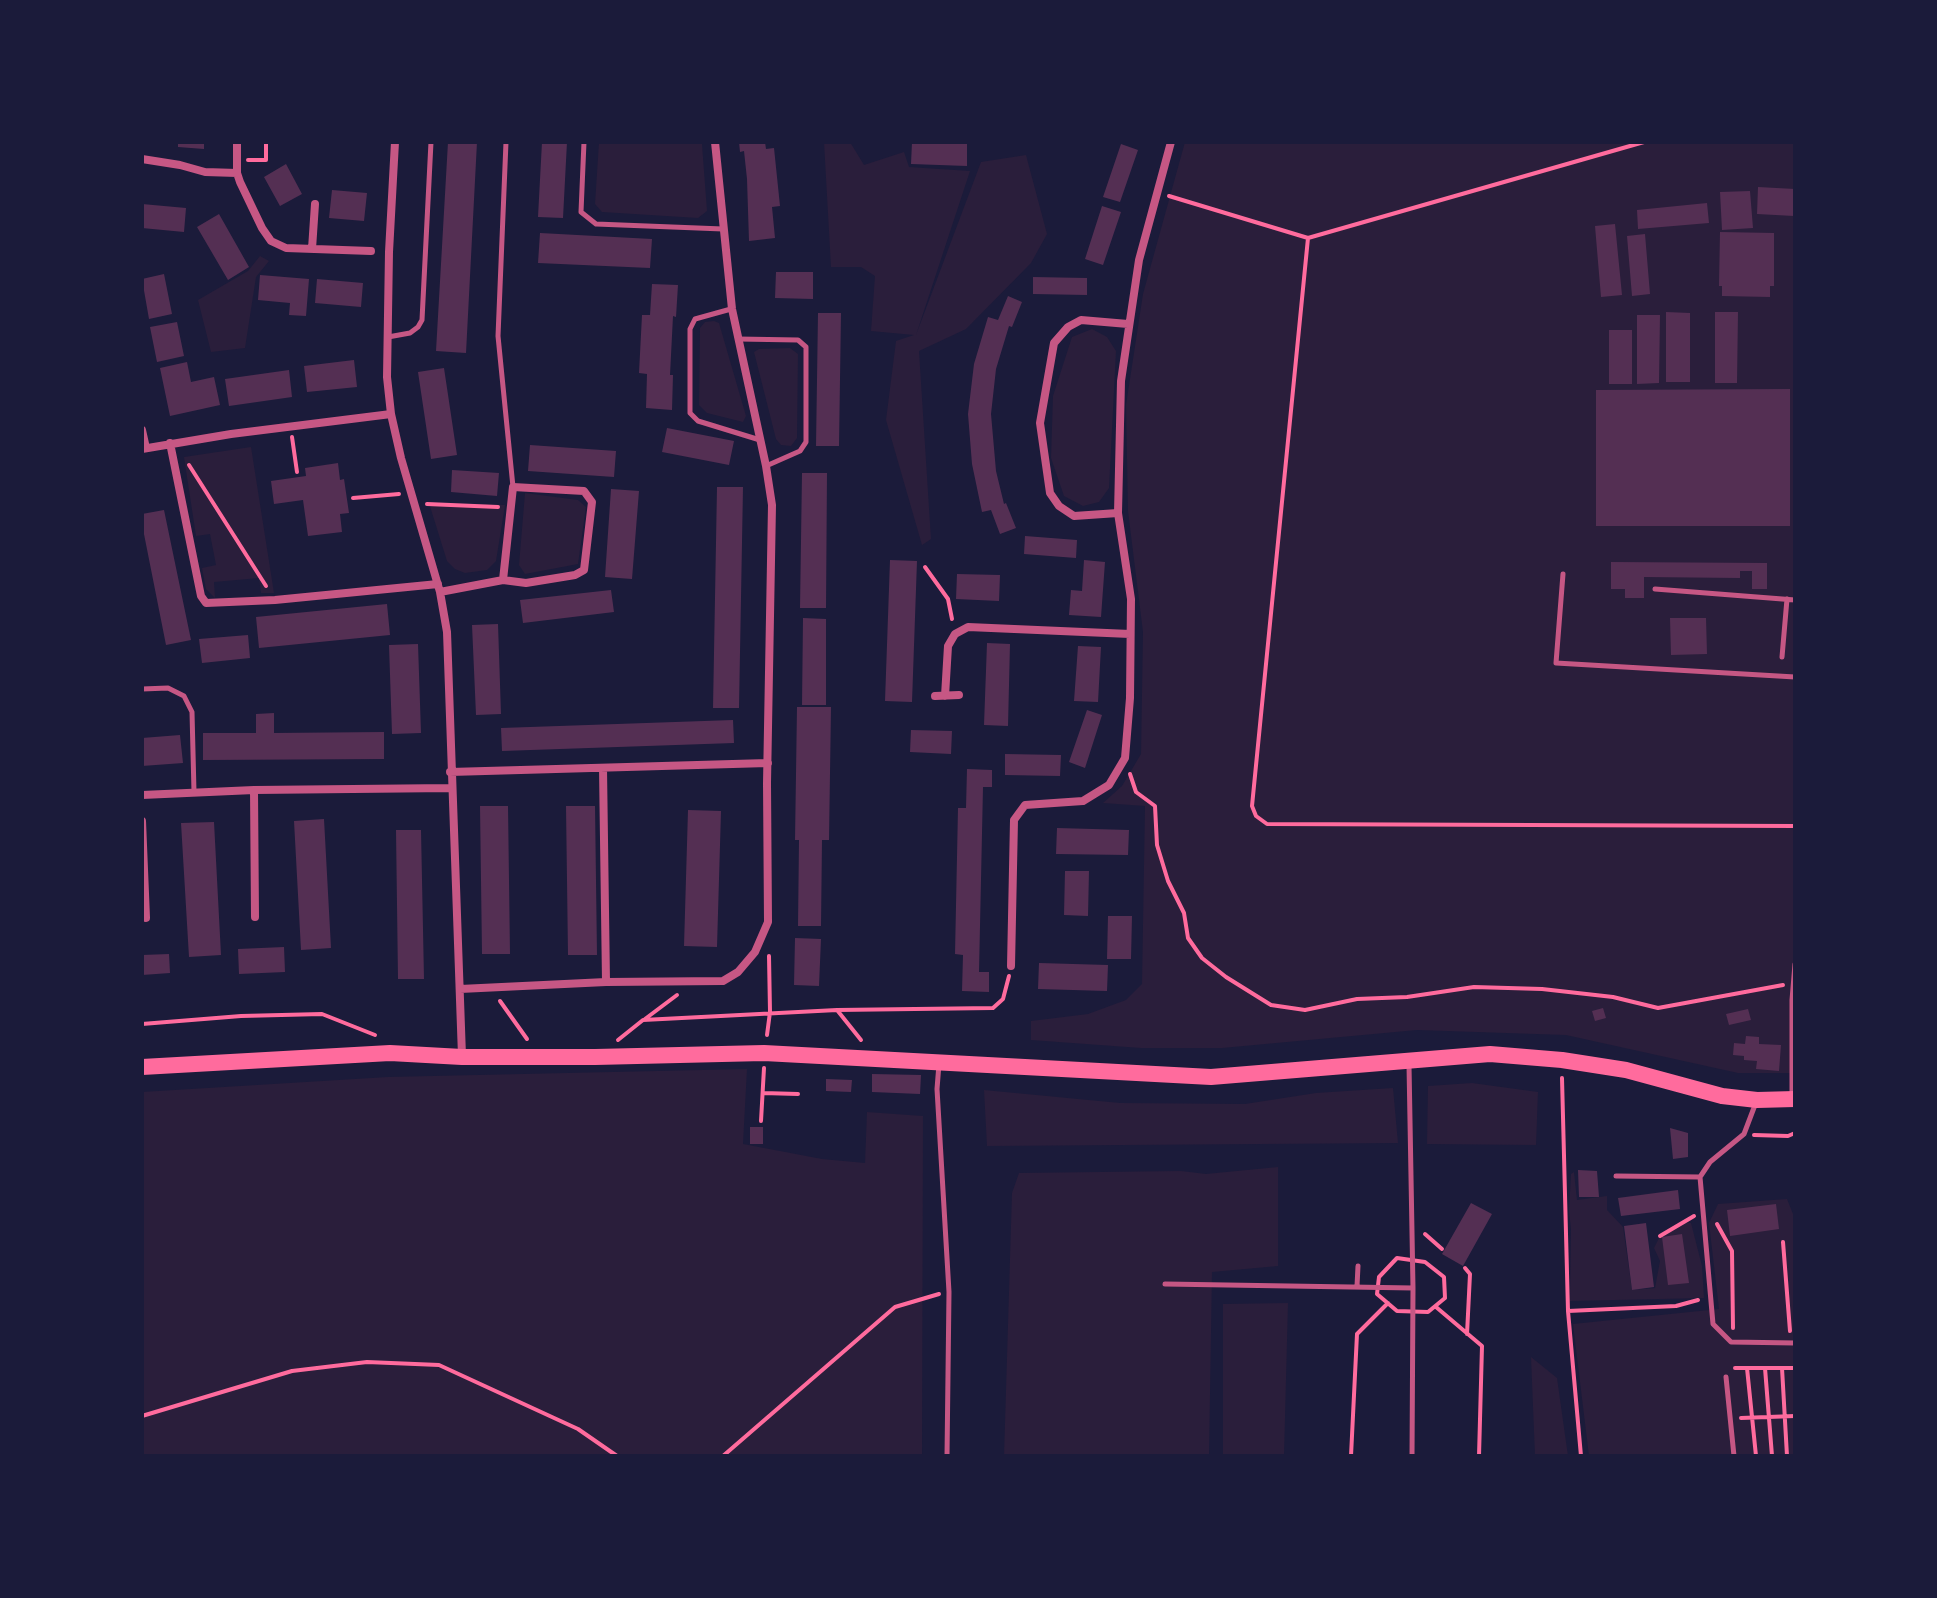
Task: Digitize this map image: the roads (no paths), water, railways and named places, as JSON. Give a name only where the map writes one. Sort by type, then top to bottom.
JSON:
[{"type":"main road","points":[[142,1067],[390,1053],[462,1057],[595,1057],[764,1053],[1211,1077],[1490,1054],[1562,1060],[1626,1070],[1722,1096],[1793,1100]]},
{"type":"street","points":[[237,142],[237,173],[245,196],[271,241],[286,248],[371,251]]},
{"type":"street","points":[[395,142],[387,377],[391,414],[411,498],[439,588],[447,632],[462,1057]]},
{"type":"street","points":[[460,989],[606,982],[723,981],[738,972],[755,952],[768,922],[772,505],[732,309],[715,142]]},
{"type":"street","points":[[1011,966],[1014,820],[1025,805],[1083,801],[1109,785],[1125,758],[1131,599],[1118,513],[1121,381],[1139,260],[1171,142]]},
{"type":"street","points":[[142,159],[205,172],[237,173]]},
{"type":"street","points":[[312,249],[315,204]]},
{"type":"street","points":[[1118,513],[1074,516],[1059,506],[1050,493],[1040,423],[1054,343],[1068,327],[1081,320],[1128,324]]},
{"type":"street","points":[[142,430],[144,448],[391,414]]},
{"type":"street","points":[[174,442],[201,596],[206,603],[439,588],[503,580],[526,583],[575,575],[584,570],[592,502],[584,491],[513,487],[503,580]]},
{"type":"street","points":[[959,695],[940,696],[948,646],[955,634],[968,627],[1130,634]]},
{"type":"street","points":[[450,772],[768,763]]},
{"type":"street","points":[[603,768],[606,982]]},
{"type":"street","points":[[142,795],[254,790],[451,788]]},
{"type":"street","points":[[254,790],[255,917]]},
{"type":"street","points":[[142,821],[146,918]]},
{"type":"lane","points":[[386,337],[410,333],[422,320],[431,142]]},
{"type":"lane","points":[[506,142],[498,336],[513,487]]},
{"type":"lane","points":[[584,142],[581,212],[596,224],[723,229]]},
{"type":"lane","points":[[732,309],[695,319],[690,329],[690,413],[698,421],[760,440]]},
{"type":"lane","points":[[738,339],[798,340],[806,347],[806,442],[800,451],[766,466]]},
{"type":"lane","points":[[1563,574],[1556,663],[1795,677]]},
{"type":"lane","points":[[1655,589],[1795,600]]},
{"type":"lane","points":[[1782,657],[1787,599]]},
{"type":"lane","points":[[142,689],[168,688],[184,696],[192,712],[194,792]]},
{"type":"lane","points":[[1793,1100],[1795,964]]},
{"type":"lane","points":[[1409,1060],[1412,1456]]},
{"type":"lane","points":[[939,1063],[937,1089],[949,1292],[947,1456]]},
{"type":"lane","points":[[1757,1100],[1744,1134],[1710,1162],[1700,1177],[1708,1297],[1713,1324],[1731,1342],[1795,1343]]},
{"type":"lane","points":[[1616,1176],[1700,1177]]},
{"type":"lane","points":[[1357,1286],[1358,1266]]},
{"type":"lane","points":[[1165,1284],[1413,1288]]},
{"type":"lane","points":[[1726,1377],[1734,1456]]}]
